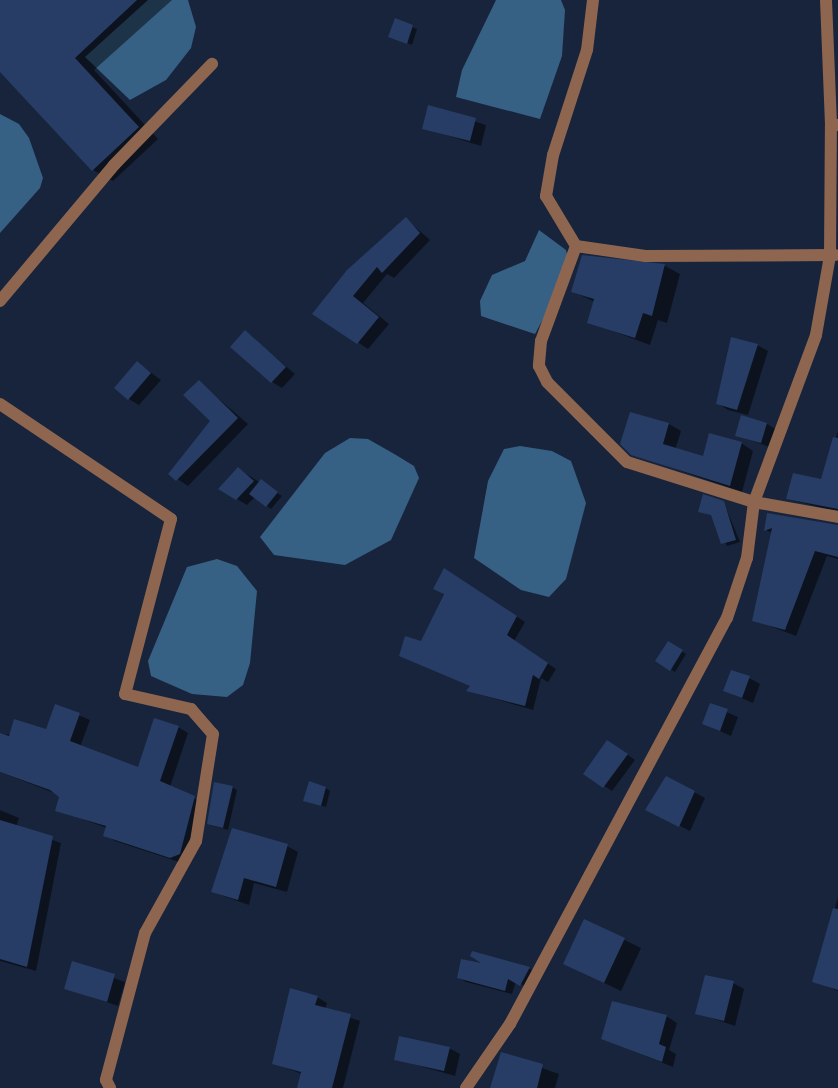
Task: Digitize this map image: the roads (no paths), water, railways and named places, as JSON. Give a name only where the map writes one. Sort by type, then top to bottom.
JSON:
[{"type":"street","points":[[576,246],[546,196],[553,155],[587,50],[593,0]]},
{"type":"street","points":[[466,1088],[510,1024],[727,618],[747,558],[754,502],[816,335],[834,256],[834,125],[826,0]]},
{"type":"street","points":[[0,301],[106,174],[212,64]]},
{"type":"street","points":[[576,246],[645,256],[834,256]]},
{"type":"street","points":[[576,246],[541,341],[539,366],[547,382],[627,462],[754,502],[838,516]]},
{"type":"street","points":[[0,404],[171,519],[124,694],[191,709],[213,734],[196,841],[145,933],[106,1080],[110,1088]]},
{"type":"water","points":[[148,0],[188,0],[196,27],[191,48],[166,80],[130,100],[85,57]]},
{"type":"water","points":[[496,0],[561,0],[565,10],[562,56],[540,119],[456,97],[462,70]]},
{"type":"water","points":[[0,114],[19,124],[29,138],[43,178],[40,188],[0,233]]},
{"type":"water","points":[[539,230],[566,250],[568,258],[561,286],[535,334],[481,316],[480,301],[492,275],[525,261]]},
{"type":"water","points":[[350,438],[368,439],[396,455],[414,466],[419,478],[391,540],[345,565],[274,555],[260,537],[325,453]]},
{"type":"water","points":[[520,446],[552,451],[571,461],[586,503],[566,579],[549,597],[521,590],[474,558],[488,481],[504,449]]},
{"type":"water","points":[[217,559],[237,566],[257,591],[250,663],[243,685],[227,697],[192,694],[151,676],[148,661],[187,567]]}]
